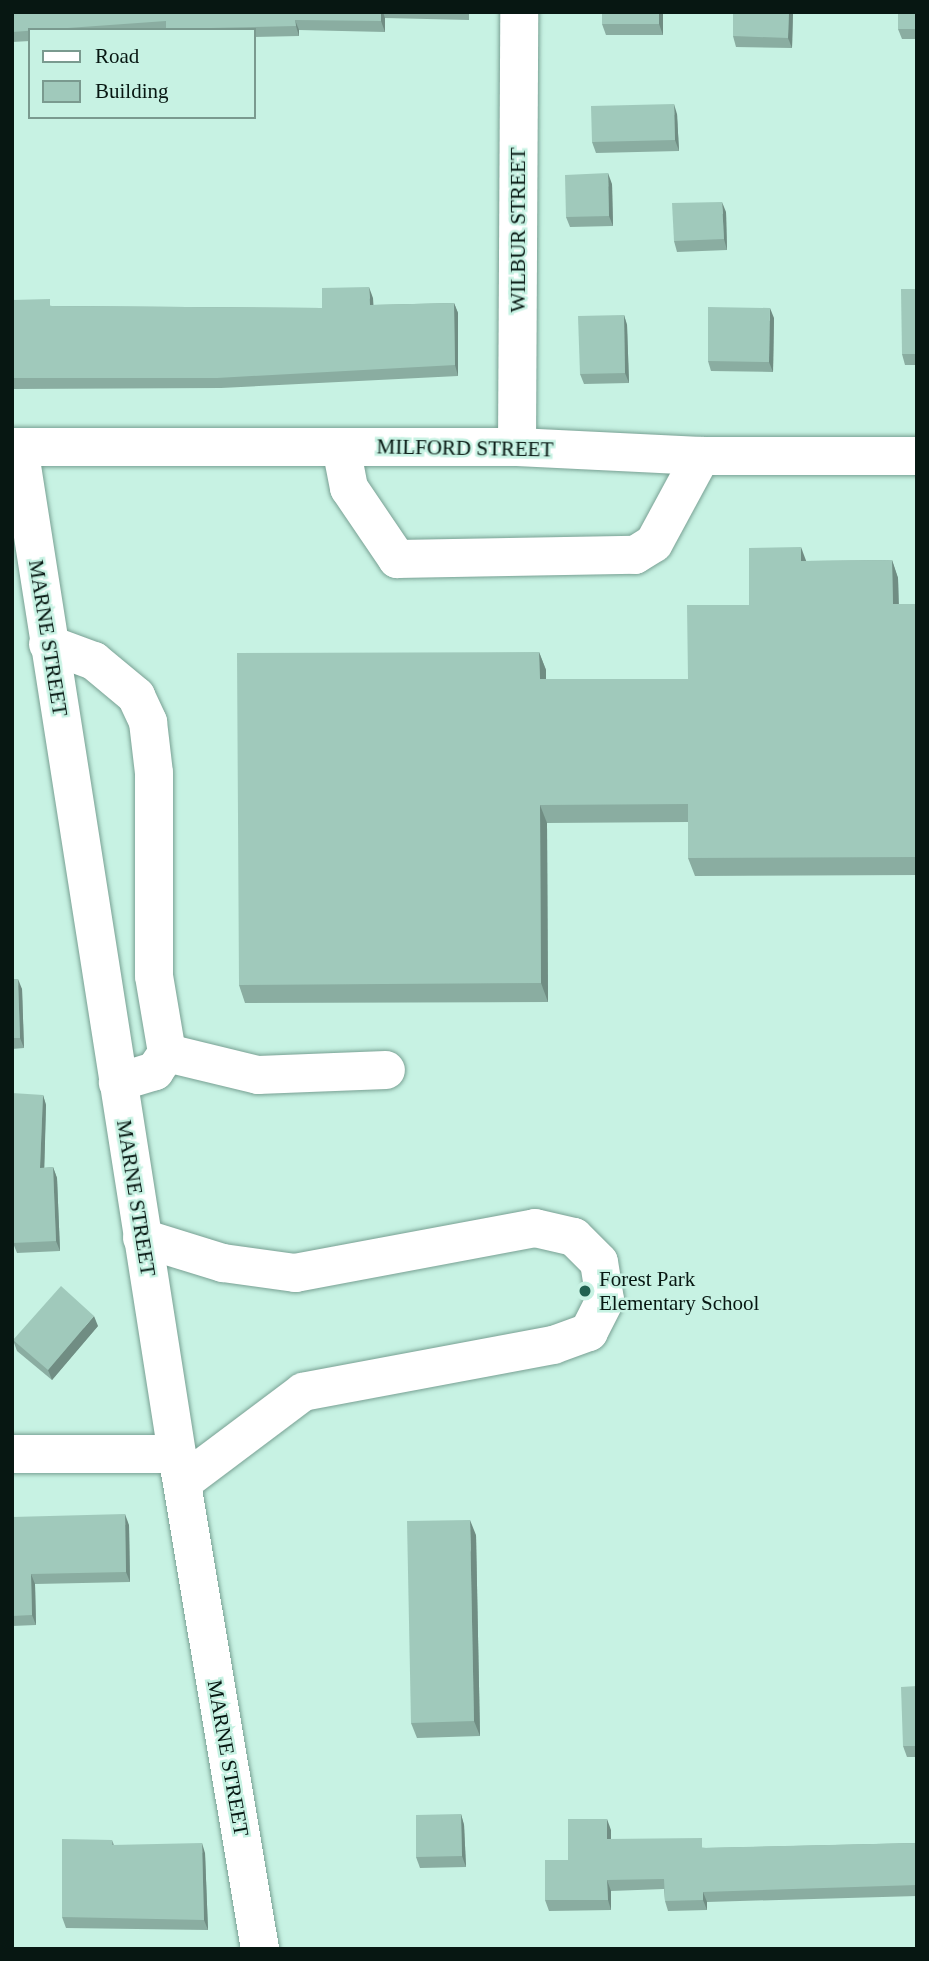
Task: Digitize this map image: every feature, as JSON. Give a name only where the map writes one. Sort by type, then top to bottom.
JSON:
[{"type":"street","name":"WILBUR STREET","points":[[517,447],[519,12]]},
{"type":"street","name":"MILFORD STREET","points":[[16,447],[517,447],[701,456],[917,456]]},
{"type":"street","name":"MARNE STREET","points":[[16,447],[179,1469],[260,1949]]},
{"type":"street","points":[[341,447],[349,488],[397,559],[635,555],[654,544],[701,456]]},
{"type":"street","points":[[48,644],[94,661],[136,696],[148,722],[154,773],[154,976],[167,1053],[155,1071],[118,1082]]},
{"type":"street","points":[[167,1053],[258,1074],[386,1070]]},
{"type":"street","points":[[12,1454],[179,1469],[303,1392],[553,1345],[589,1332],[605,1300],[599,1262],[575,1237],[535,1228],[295,1273],[223,1263],[142,1238]]},
{"type":"building","points":[[12,12],[381,12],[381,21],[295,20],[296,26],[166,28],[166,21],[28,28],[28,31],[12,32]]},
{"type":"building","points":[[602,12],[659,12],[659,24],[602,24]]},
{"type":"building","points":[[733,12],[789,12],[788,38],[733,36]]},
{"type":"building","points":[[898,12],[917,12],[917,29],[898,29]]},
{"type":"building","points":[[674,104],[675,140],[592,142],[591,106]]},
{"type":"building","points":[[608,173],[609,216],[566,217],[565,175]]},
{"type":"building","points":[[722,202],[724,239],[674,241],[672,203]]},
{"type":"building","points":[[369,287],[370,305],[454,303],[455,365],[217,378],[12,378],[12,300],[50,299],[50,306],[322,308],[322,288]]},
{"type":"building","points":[[901,289],[917,289],[917,354],[902,354]]},
{"type":"building","points":[[708,307],[770,308],[769,362],[708,361]]},
{"type":"building","points":[[624,315],[625,373],[580,374],[578,316]]},
{"type":"building","points":[[801,547],[801,561],[892,560],[893,604],[917,604],[917,857],[688,858],[688,804],[540,805],[541,983],[239,985],[237,653],[539,652],[540,679],[688,679],[687,605],[749,605],[749,548]]},
{"type":"building","points":[[12,979],[18,979],[20,1038],[12,1038]]},
{"type":"building","points":[[12,1093],[43,1095],[40,1168],[53,1167],[56,1241],[13,1243]]},
{"type":"building","points":[[61,1286],[94,1316],[48,1370],[13,1340]]},
{"type":"building","points":[[125,1514],[126,1572],[31,1574],[32,1615],[12,1616],[12,1517]]},
{"type":"building","points":[[470,1520],[474,1721],[411,1723],[407,1521]]},
{"type":"building","points":[[917,1686],[917,1746],[903,1746],[901,1687]]},
{"type":"building","points":[[461,1814],[462,1856],[416,1857],[416,1815]]},
{"type":"building","points":[[568,1819],[607,1819],[607,1839],[702,1838],[702,1848],[917,1843],[917,1885],[703,1892],[703,1900],[665,1901],[664,1879],[607,1880],[608,1900],[545,1900],[545,1860],[568,1860]]},
{"type":"building","points":[[62,1839],[112,1840],[112,1845],[202,1843],[204,1920],[62,1917]]},
{"type":"place","name":"Forest Park Elementary School","points":[[585,1291]]}]
